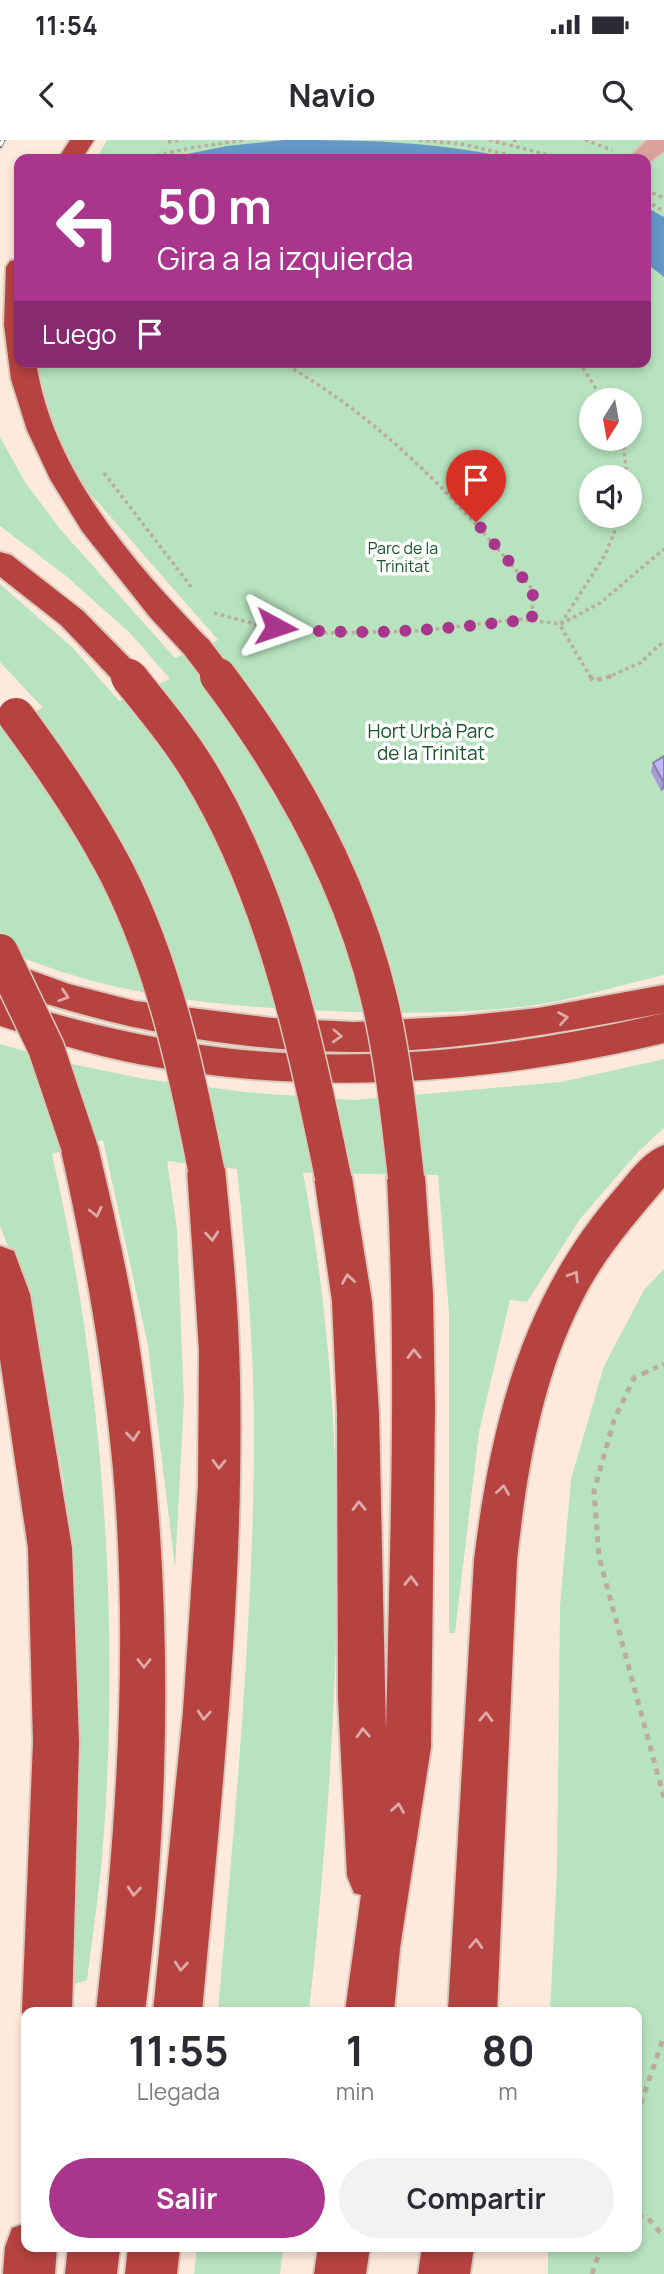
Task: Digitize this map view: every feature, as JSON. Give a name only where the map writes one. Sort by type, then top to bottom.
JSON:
[{"type":"highway","points":[[14,282],[6,307],[1,342],[5,380],[15,418],[33,458],[90,532],[198,649],[247,713],[293,784],[316,828],[373,973],[394,1072],[406,1177],[413,1294],[414,1406],[408,1747],[376,1948],[370,2007]]},
{"type":"highway","points":[[0,562],[72,618],[130,677],[199,771],[251,878],[290,994],[333,1177],[352,1300],[358,1413],[361,1698],[376,1948]]},
{"type":"highway","points":[[8,707],[76,799],[125,887],[145,933],[178,1034],[206,1168],[216,1289],[220,1410],[218,1484],[204,1730],[177,2007]]},
{"type":"highway","points":[[0,952],[46,1048],[79,1146],[98,1223],[121,1342],[130,1411],[142,1559],[144,1727],[140,1814],[121,2007]]},
{"type":"highway","points":[[0,973],[65,997],[135,1015],[260,1031],[354,1037],[463,1031],[538,1022],[664,999]]},
{"type":"highway","points":[[0,1012],[74,1035],[140,1050],[242,1064],[357,1070],[537,1054],[664,1028]]},
{"type":"highway","points":[[472,2007],[492,1572],[514,1422],[536,1355],[566,1289],[595,1241],[637,1188],[664,1161]]},
{"type":"highway","points":[[4,1279],[50,1548],[55,1781],[47,2007]]},
{"type":"highway","points":[[29,2274],[31,2252]]},
{"type":"highway","points":[[91,2274],[93,2252]]},
{"type":"highway","points":[[151,2274],[153,2252]]},
{"type":"highway","points":[[340,2274],[343,2252]]},
{"type":"highway","points":[[444,2274],[447,2252]]},
{"type":"lane","points":[[646,154],[662,140]]},
{"type":"path","points":[[168,142],[181,140]]},
{"type":"path","points":[[164,154],[246,140]]},
{"type":"path","points":[[419,140],[462,144],[505,154]]},
{"type":"path","points":[[489,140],[546,154]]},
{"type":"path","points":[[513,140],[518,141]]},
{"type":"path","points":[[291,368],[341,397],[405,449],[476,522],[533,590],[532,619]]},
{"type":"path","points":[[583,368],[596,388]]},
{"type":"path","points":[[99,468],[194,590]]},
{"type":"path","points":[[560,625],[605,555],[616,528]]},
{"type":"path","points":[[211,612],[237,623],[344,632],[443,630],[532,619],[560,625],[585,612],[617,589],[664,549]]},
{"type":"path","points":[[560,625],[593,681],[625,673],[654,652],[664,641]]},
{"type":"path","points":[[664,1364],[634,1378],[614,1420],[594,1492],[599,1557],[664,1798]]},
{"type":"path","points":[[642,2100],[664,2036]]},
{"type":"path","points":[[642,2217],[648,2218],[664,2237]]},
{"type":"path","points":[[593,2274],[600,2252]]},
{"type":"green space","name":"Parc de la Trinitat","points":[[107,140],[664,140],[664,975],[529,1006],[445,1012],[334,1011],[266,1008],[150,994],[74,976],[0,948],[0,725],[43,708],[0,662],[0,584],[73,648],[119,701],[170,679],[131,634],[66,576],[0,526],[0,437],[25,482],[61,530],[175,658],[218,640],[67,467],[33,368],[651,368],[651,154],[99,154]]},
{"type":"green space","points":[[0,1044],[72,1064],[145,1079],[245,1092],[354,1100],[561,1082],[664,1059],[664,1128],[638,1152],[580,1219],[527,1302],[510,1300],[479,1432],[455,1633],[449,1633],[449,1314],[438,1175],[303,1173],[320,1275],[330,1380],[336,1485],[337,1592],[328,1804],[309,2007],[218,2007],[241,1733],[253,1524],[252,1347],[237,1169],[167,1161],[177,1229],[184,1401],[175,1568],[148,1346],[103,1140],[52,1154],[70,1240],[96,1415],[108,1594],[110,1683],[102,1859],[87,1980],[75,1984],[77,1817],[72,1615],[64,1482],[41,1362],[14,1262],[0,1226]]},
{"type":"green space","points":[[664,1269],[664,2274],[548,2274],[548,2252],[642,2252],[642,2007],[550,2007],[557,1870],[560,1606],[571,1479],[604,1366],[644,1290]]},
{"type":"green space","points":[[196,2252],[282,2252],[280,2274],[194,2274]]},
{"type":"water","points":[[284,140],[371,141],[456,148],[490,154],[187,154],[227,146]]},
{"type":"water","points":[[651,210],[664,217],[664,277],[651,267]]},
{"type":"building","points":[[664,756],[664,780],[663,781],[653,763]]},
{"type":"railway","points":[[0,146],[3,140]]},
{"type":"route","points":[[276,627],[344,632],[443,630],[532,619],[533,590],[476,522]]},
{"type":"park label","name":"Hort Urbà Parc de la Trinitat","points":[[431,742]]}]
